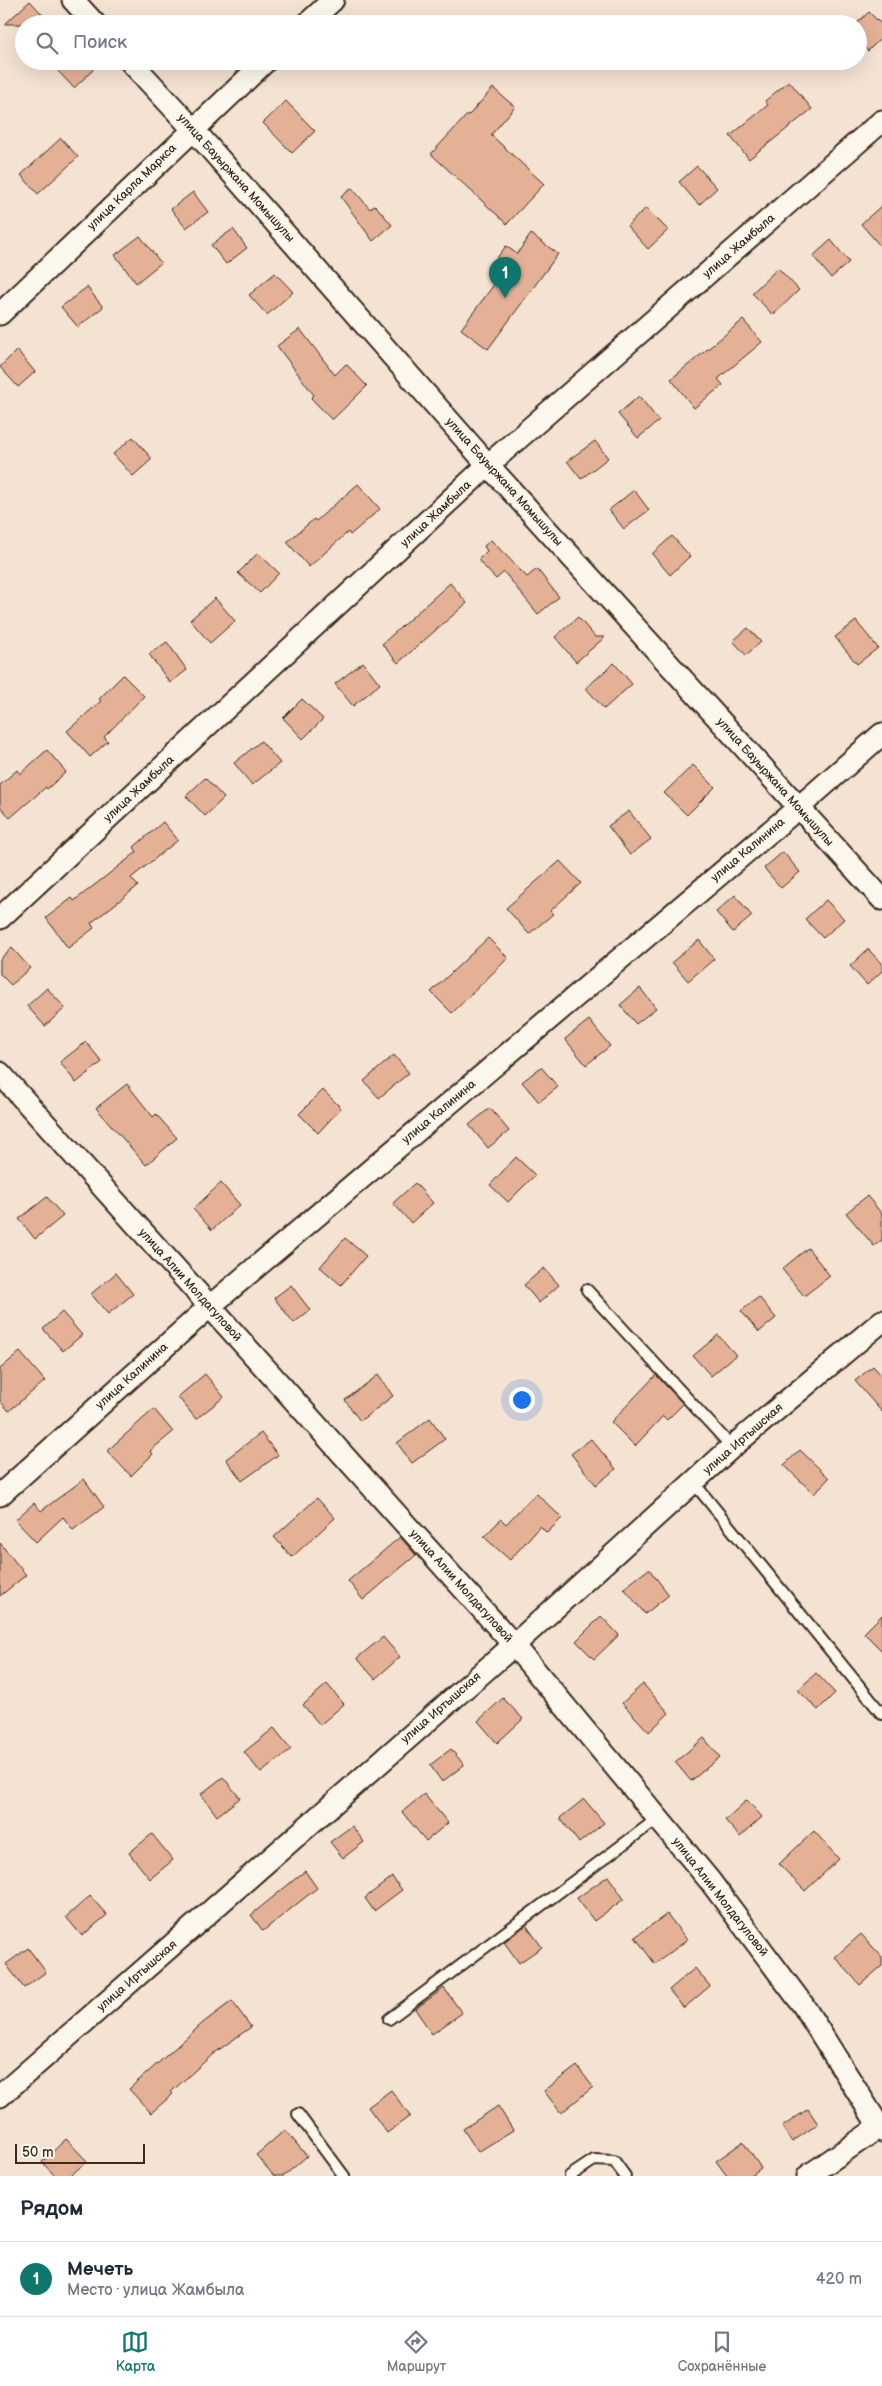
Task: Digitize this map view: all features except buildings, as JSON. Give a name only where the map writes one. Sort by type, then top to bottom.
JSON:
[{"type":"street","points":[[73,0],[87,15]]},
{"type":"street","points":[[317,15],[333,0]]},
{"type":"street","name":"улица Бауыржана Момышулы","points":[[138,70],[193,129],[488,465],[882,899]]},
{"type":"street","name":"улица Карла Маркса","points":[[0,314],[256,70]]},
{"type":"street","name":"улица Жамбыла","points":[[0,918],[488,465],[882,122]]},
{"type":"street","name":"улица Калинина","points":[[0,1495],[209,1307],[798,808],[882,734]]},
{"type":"street","name":"улица Алии Молдагуловой","points":[[0,1073],[514,1645],[710,1881],[803,2005],[881,2128]]},
{"type":"street","name":"улица Иртышская","points":[[0,2096],[514,1645],[732,1447],[882,1321]]},
{"type":"street","points":[[808,2176],[881,2128]]},
{"type":"lane","points":[[587,1290],[732,1447]]},
{"type":"lane","points":[[694,1482],[882,1714]]},
{"type":"lane","points":[[389,2019],[657,1819]]},
{"type":"lane","points":[[298,2114],[344,2176]]},
{"type":"lane","points":[[570,2176],[594,2160],[614,2161],[625,2176]]},
{"type":"place","name":"Мечеть","points":[[505,298]]}]
